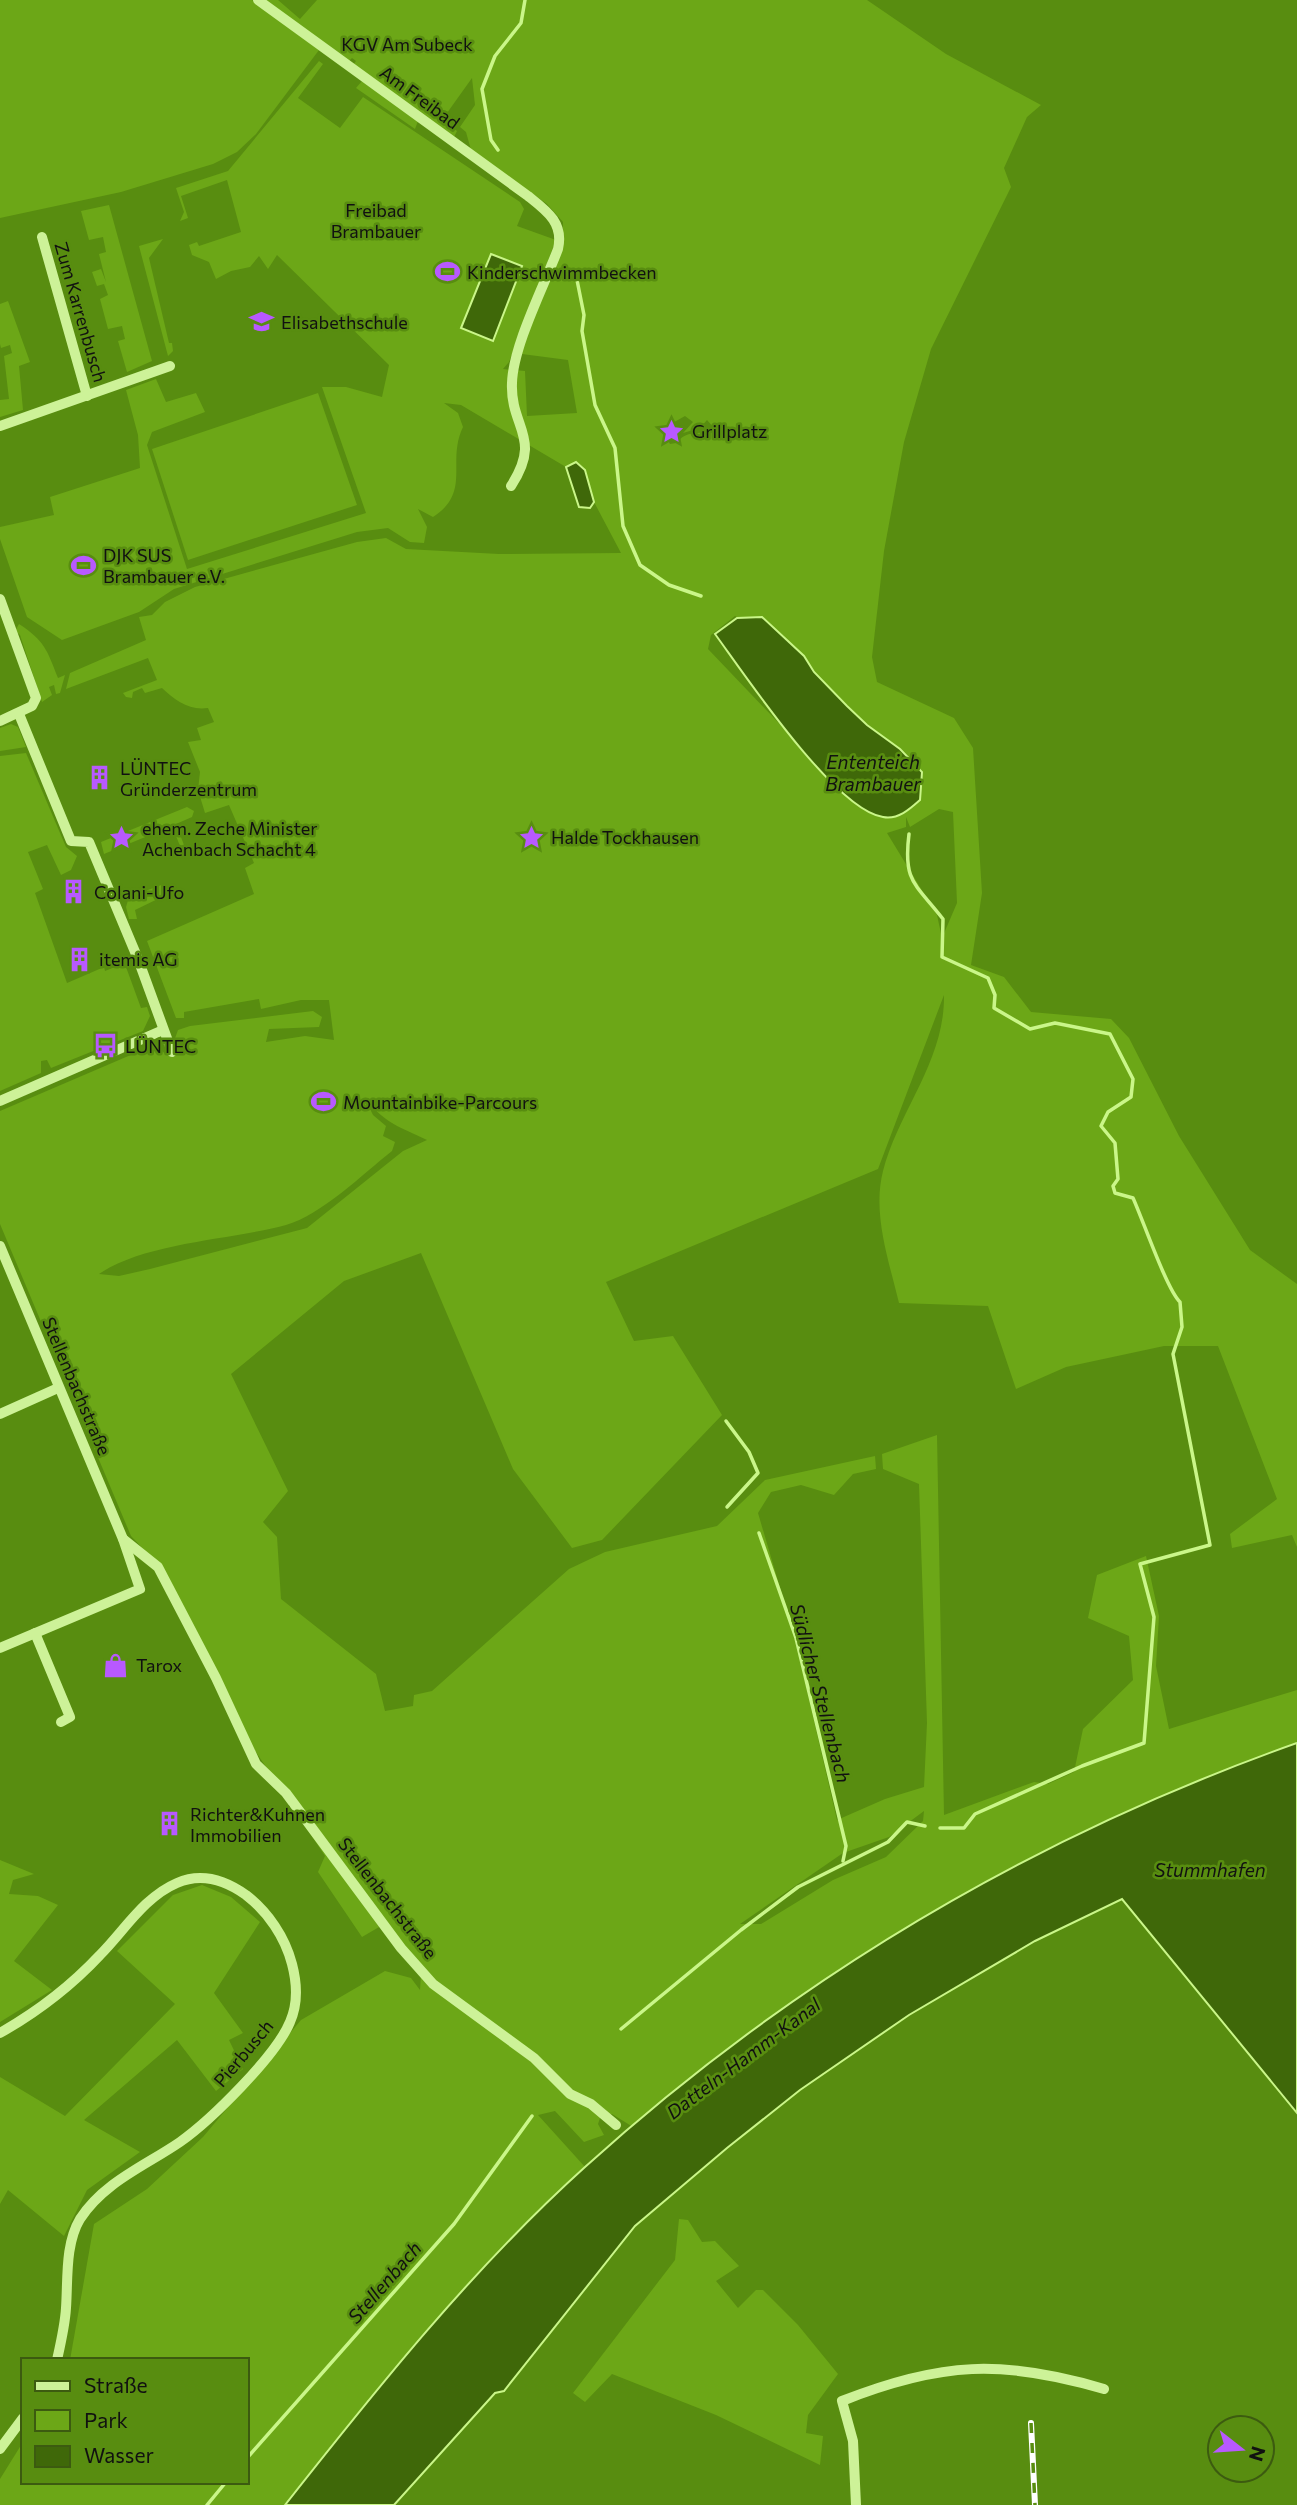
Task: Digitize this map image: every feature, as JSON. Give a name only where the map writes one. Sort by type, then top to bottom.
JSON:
[{"type":"street","name":"Am Freibad","points":[[258,0],[528,197],[558,224],[560,239],[514,368],[514,397],[527,444],[522,466],[511,486]]},
{"type":"street","name":"Zum Karrenbusch","points":[[42,237],[87,396]]},
{"type":"street","name":"Zum Karrenbusch","points":[[0,426],[170,366]]},
{"type":"street","points":[[0,598],[36,698],[32,706],[0,721]]},
{"type":"street","points":[[19,714],[71,841],[89,842],[138,959],[172,1052]]},
{"type":"street","points":[[0,1101],[163,1030]]},
{"type":"street","name":"Stellenbachstraße","points":[[0,1246],[123,1539],[140,1589],[0,1648]]},
{"type":"street","points":[[0,1414],[58,1388]]},
{"type":"street","name":"Stellenbachstraße","points":[[123,1539],[158,1567],[216,1678],[256,1764],[286,1793],[401,1948],[433,1984],[534,2058],[570,2094],[591,2104],[615,2125]]},
{"type":"street","points":[[35,1633],[70,1717],[61,1721]]},
{"type":"street","name":"Pierbusch","points":[[0,2033],[61,1993],[103,1954],[146,1904],[173,1884],[188,1879],[220,1881],[245,1895],[264,1911],[281,1936],[294,1971],[293,2014],[280,2040],[225,2102],[194,2130],[110,2185],[79,2221],[71,2245],[66,2310],[57,2358]]},
{"type":"street","points":[[856,2505],[853,2441],[842,2401],[884,2385],[940,2370],[1010,2368],[1045,2372],[1104,2389]]},
{"type":"street","points":[[0,2449],[21,2421]]},
{"type":"green space","points":[[0,0],[252,0],[319,50],[256,134],[237,152],[213,164],[121,192],[0,218]]},
{"type":"green space","points":[[264,0],[278,0],[300,19],[317,0],[867,0],[946,54],[1041,105],[1027,117],[1004,168],[1011,187],[931,349],[904,442],[884,551],[872,657],[877,682],[954,718],[973,748],[982,893],[971,965],[1004,977],[1031,1012],[1111,1019],[1129,1038],[1179,1136],[1250,1250],[1297,1284],[1297,1547],[1292,1535],[1232,1548],[1230,1534],[1277,1499],[1218,1346],[1164,1346],[1066,1367],[1016,1389],[988,1306],[899,1303],[883,1237],[880,1187],[890,1149],[937,1042],[944,995],[878,1169],[606,1282],[634,1341],[673,1336],[722,1415],[602,1540],[572,1548],[513,1469],[421,1253],[344,1281],[231,1374],[288,1491],[263,1522],[277,1537],[281,1599],[376,1674],[385,1711],[413,1706],[414,1695],[432,1691],[569,1569],[605,1552],[717,1526],[765,1480],[875,1456],[876,1469],[853,1474],[834,1495],[801,1485],[771,1492],[758,1513],[795,1639],[837,1820],[885,1799],[924,1787],[927,1723],[919,1484],[883,1469],[882,1454],[937,1435],[944,1815],[1034,1782],[1048,1784],[1074,1772],[1083,1729],[1133,1680],[1129,1636],[1088,1618],[1097,1575],[1146,1556],[1159,1616],[1156,1666],[1169,1729],[1297,1690],[1297,1743],[1207,1777],[1118,1816],[947,1903],[864,1953],[784,2007],[707,2065],[633,2127],[612,2114],[600,2118],[598,2124],[604,2135],[584,2142],[555,2111],[538,2115],[585,2167],[474,2277],[394,2369],[285,2505],[0,2505],[0,2479],[21,2445],[21,2484],[248,2484],[248,2358],[70,2358],[94,2224],[147,2189],[203,2137],[301,2020],[385,1971],[411,1978],[420,1990],[421,1975],[386,1923],[362,1937],[318,1872],[325,1856],[246,1737],[167,1574],[131,1536],[0,1224],[0,1111],[154,1045],[167,1055],[177,1051],[174,1041],[178,1030],[190,1026],[313,1011],[322,1017],[319,1027],[269,1029],[266,1042],[305,1036],[334,1040],[329,1000],[301,1000],[261,1009],[259,999],[184,1012],[184,1018],[176,1018],[147,941],[254,894],[245,868],[254,863],[229,805],[205,813],[198,790],[200,772],[188,742],[201,740],[197,728],[214,722],[208,708],[189,706],[162,688],[145,693],[142,688],[133,692],[132,698],[126,697],[123,693],[157,680],[148,658],[66,689],[70,673],[146,640],[139,617],[152,615],[165,602],[195,587],[357,542],[386,538],[406,549],[499,554],[621,553],[594,502],[585,470],[576,462],[566,467],[461,405],[444,403],[458,413],[463,427],[458,440],[455,487],[445,507],[433,517],[418,509],[427,527],[424,543],[410,542],[388,528],[357,532],[174,589],[139,612],[62,640],[27,617],[0,539],[0,527],[54,515],[50,497],[140,468],[138,435],[126,390],[156,379],[166,402],[196,393],[205,412],[152,432],[147,445],[187,569],[366,513],[322,387],[346,387],[382,397],[389,365],[277,255],[268,269],[259,256],[250,267],[231,271],[216,279],[209,262],[192,255],[189,245],[197,242],[199,246],[241,232],[227,180],[181,196],[188,218],[180,221],[184,212],[176,188],[228,171],[319,61],[323,64],[298,98],[340,128],[363,97],[520,202],[524,209],[517,226],[556,240],[509,362],[503,369],[525,371],[527,416],[577,413],[568,360],[522,354],[524,339],[563,244],[563,222],[547,204],[471,150],[466,132],[460,127],[475,105],[472,78],[442,120],[457,131],[454,137],[353,65],[356,61],[352,58],[348,62]],"holes":[[[685,416],[693,422],[683,433],[700,428],[707,420],[714,428],[711,432],[689,434],[670,444],[664,433],[669,425]],[[735,616],[804,656],[814,672],[847,706],[867,725],[900,749],[922,772],[920,800],[883,818],[857,805],[708,649],[711,635]],[[939,809],[953,812],[957,903],[942,938],[937,915],[887,833],[906,827],[906,817],[910,827]],[[365,1099],[387,1120],[427,1140],[403,1151],[307,1228],[119,1276],[99,1274],[118,1263],[164,1248],[286,1225],[313,1212],[392,1151],[395,1142],[383,1136],[386,1126],[373,1115]],[[924,1811],[923,1821],[886,1857],[833,1880],[761,1924],[740,1924],[843,1853],[889,1837]]]},
{"type":"green space","points":[[362,81],[418,121],[415,129],[356,88]]},
{"type":"green space","points":[[109,205],[152,361],[127,372],[118,341],[125,339],[122,326],[108,329],[100,299],[108,295],[104,284],[97,286],[92,272],[101,269],[106,282],[99,254],[106,252],[103,237],[89,240],[81,211]]},
{"type":"green space","points":[[163,239],[149,258],[169,343],[172,343],[173,351],[168,356],[139,246]]},
{"type":"green space","points":[[8,301],[30,362],[19,366],[23,410],[0,417],[0,400],[9,399],[4,356],[12,353],[10,345],[1,348],[0,344],[0,304]]},
{"type":"green space","points":[[318,393],[357,505],[188,560],[152,449]]},
{"type":"green space","points":[[19,624],[44,647],[58,678],[65,675],[60,693],[56,694],[54,685],[49,687],[52,695],[42,702],[20,635],[15,631]]},
{"type":"green space","points":[[11,724],[18,727],[26,747],[0,751],[0,728]]},
{"type":"green space","points":[[26,753],[66,847],[77,856],[71,870],[61,875],[47,845],[28,852],[43,889],[35,893],[67,983],[104,967],[105,971],[132,960],[134,964],[126,967],[141,1008],[147,1007],[150,1016],[143,1031],[51,1068],[47,1060],[41,1061],[41,1073],[0,1091],[0,756]]},
{"type":"green space","points":[[187,807],[194,811],[192,817],[176,824],[184,845],[180,846],[172,826],[104,854],[101,842]]},
{"type":"green space","points":[[164,884],[168,894],[135,910],[137,919],[129,919],[126,907],[129,897]]},
{"type":"green space","points":[[0,1860],[34,1874],[13,1880],[9,1894],[38,1896],[58,1905],[14,1961],[52,1990],[0,2022]]},
{"type":"green space","points":[[202,1885],[231,1897],[260,1922],[214,1993],[243,2033],[229,2040],[243,2069],[216,2091],[177,2040],[84,2120],[140,2152],[87,2190],[64,2236],[8,2190],[0,2204],[0,2077],[65,2116],[175,2004],[117,1951],[173,1895]]},
{"type":"green space","points":[[679,2219],[688,2220],[702,2242],[715,2241],[739,2266],[716,2281],[738,2308],[756,2290],[763,2290],[798,2325],[838,2374],[808,2415],[806,2433],[823,2436],[820,2465],[716,2415],[612,2374],[585,2402],[573,2393],[675,2260]]},
{"type":"water","points":[[491,254],[522,266],[493,341],[461,328]]},
{"type":"water","points":[[576,462],[585,470],[594,502],[590,508],[579,507],[566,467]]},
{"type":"water","name":"Ententeich Brambauer","points":[[762,617],[804,656],[814,672],[847,706],[867,725],[900,749],[922,772],[920,800],[912,807],[888,818],[863,809],[817,767],[792,738],[715,634],[737,618]]},
{"type":"water","points":[[1297,1743],[1297,2113],[1122,1899],[1035,1941],[909,2015],[800,2090],[727,2148],[635,2226],[504,2391],[495,2393],[394,2505],[285,2505],[391,2373],[504,2246],[585,2167],[665,2098],[747,2034],[920,1919],[1010,1869],[1103,1822],[1199,1780]]},
{"type":"waterway","points":[[498,150],[491,140],[482,89],[495,56],[521,23],[525,0]]},
{"type":"waterway","points":[[577,280],[584,315],[582,331],[595,405],[615,448],[623,526],[640,565],[669,585],[701,596]]},
{"type":"waterway","points":[[909,834],[908,862],[913,881],[943,919],[942,957],[988,978],[995,995],[994,1008],[1030,1029],[1055,1023],[1110,1034],[1133,1079],[1131,1097],[1108,1112],[1101,1126],[1115,1143],[1118,1179],[1113,1186],[1115,1193],[1133,1198],[1162,1270],[1180,1302],[1182,1327],[1173,1354],[1210,1545],[1140,1564],[1154,1617],[1144,1743],[1082,1766],[975,1814],[964,1828],[940,1828]]},
{"type":"waterway","name":"Südlicher Stellenbach","points":[[726,1421],[749,1452],[758,1473],[727,1507]]},
{"type":"waterway","name":"Südlicher Stellenbach","points":[[759,1533],[796,1638],[846,1846],[843,1861]]},
{"type":"waterway","name":"Stellenbach","points":[[621,2029],[741,1930],[798,1887],[888,1842],[907,1822],[925,1826]]},
{"type":"waterway","name":"Stellenbach","points":[[248,2457],[454,2224],[532,2116]]},
{"type":"waterway","name":"Stellenbach","points":[[207,2505],[224,2484]]},
{"type":"railway","points":[[1031,2423],[1035,2505]]},
{"type":"place","name":"Kinderschwimmbecken","points":[[447,272]]},
{"type":"place","name":"Elisabethschule","points":[[261,322]]},
{"type":"place","name":"Grillplatz","points":[[672,431]]},
{"type":"place","name":"DJK SUS Brambauer e.V.","points":[[83,565]]},
{"type":"place","name":"LÜNTEC Gründerzentrum","points":[[100,778]]},
{"type":"place","name":"Halde Tockhausen","points":[[531,837]]},
{"type":"place","name":"ehem. Zeche Minister Achenbach Schacht 4","points":[[122,838]]},
{"type":"place","name":"Colani-Ufo","points":[[74,892]]},
{"type":"place","name":"itemis AG","points":[[79,959]]},
{"type":"place","name":"LÜNTEC","points":[[105,1046]]},
{"type":"place","name":"Mountainbike-Parcours","points":[[323,1102]]},
{"type":"place","name":"Tarox","points":[[116,1665]]},
{"type":"place","name":"Richter&Kuhnen Immobilien","points":[[170,1824]]},
{"type":"park label","name":"KGV Am Subeck","points":[[407,44]]},
{"type":"park label","name":"Freibad Brambauer","points":[[376,220]]},
{"type":"water label","name":"Stummhafen","points":[[1210,1869]]},
{"type":"water label","name":"Datteln-Hamm-Kanal","points":[[743,2058]]}]
